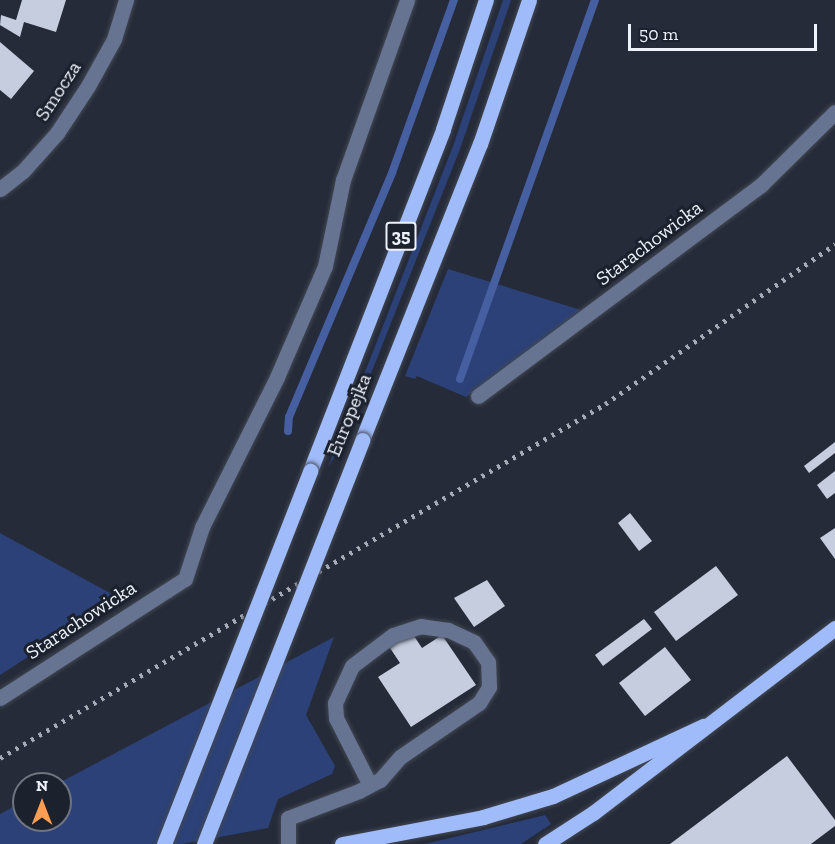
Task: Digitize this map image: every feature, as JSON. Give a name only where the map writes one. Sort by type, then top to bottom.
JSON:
[{"type":"main road","name":"Europejka","points":[[164,844],[443,129],[486,0]]},
{"type":"main road","name":"Europejka","points":[[204,844],[480,144],[529,0]]},
{"type":"main road","points":[[545,844],[593,813],[703,726],[835,628]]},
{"type":"main road","points":[[342,844],[483,817],[553,796],[703,726]]},
{"type":"street","name":"Smocza","points":[[0,189],[23,171],[57,133],[88,86],[114,39],[126,0]]},
{"type":"street","name":"Starachowicka","points":[[0,698],[185,579],[201,528],[277,377],[325,266],[343,180],[407,0]]},
{"type":"street","name":"Starachowicka","points":[[478,396],[761,185],[835,112]]},
{"type":"street","points":[[288,844],[288,818],[370,785],[400,757],[478,703],[489,687],[488,662],[474,642],[448,630],[421,626],[393,634],[352,666],[335,703],[336,718],[370,785]]},
{"type":"street","points":[[559,844],[593,813]]},
{"type":"shaded area","points":[[503,0],[511,0],[460,149],[343,444],[328,467],[453,146]]},
{"type":"shaded area","points":[[448,269],[581,310],[466,397],[417,376],[415,379],[405,376]]},
{"type":"shaded area","points":[[0,533],[119,598],[0,675]]},
{"type":"shaded area","points":[[334,637],[306,715],[335,766],[332,774],[278,799],[268,828],[182,844],[0,844],[0,814],[12,808],[12,832],[72,832],[72,776]]},
{"type":"shaded area","points":[[545,815],[551,824],[521,844],[425,844]]},
{"type":"building","points":[[22,0],[66,0],[56,32],[24,22],[20,37],[0,25],[1,15],[16,20]]},
{"type":"building","points":[[0,42],[34,71],[11,99],[0,90]]},
{"type":"building","points":[[835,442],[835,453],[809,473],[804,466]]},
{"type":"building","points":[[835,471],[835,493],[827,499],[817,485]]},
{"type":"building","points":[[630,513],[652,541],[639,551],[618,523]]},
{"type":"building","points":[[835,528],[835,559],[820,538]]},
{"type":"building","points":[[716,566],[738,595],[676,641],[654,612]]},
{"type":"building","points":[[487,580],[505,606],[474,627],[454,598]]},
{"type":"building","points":[[644,619],[652,629],[603,666],[595,655]]},
{"type":"building","points":[[410,630],[422,648],[442,635],[476,685],[411,727],[378,677],[400,663],[388,645]]},
{"type":"building","points":[[665,647],[691,680],[645,716],[619,683]]},
{"type":"building","points":[[787,756],[835,820],[835,826],[811,844],[670,844]]},
{"type":"waterway","points":[[288,431],[289,417],[392,173],[454,0]]},
{"type":"waterway","points":[[460,379],[595,0]]},
{"type":"railway","points":[[0,758],[605,404],[835,244]]}]
